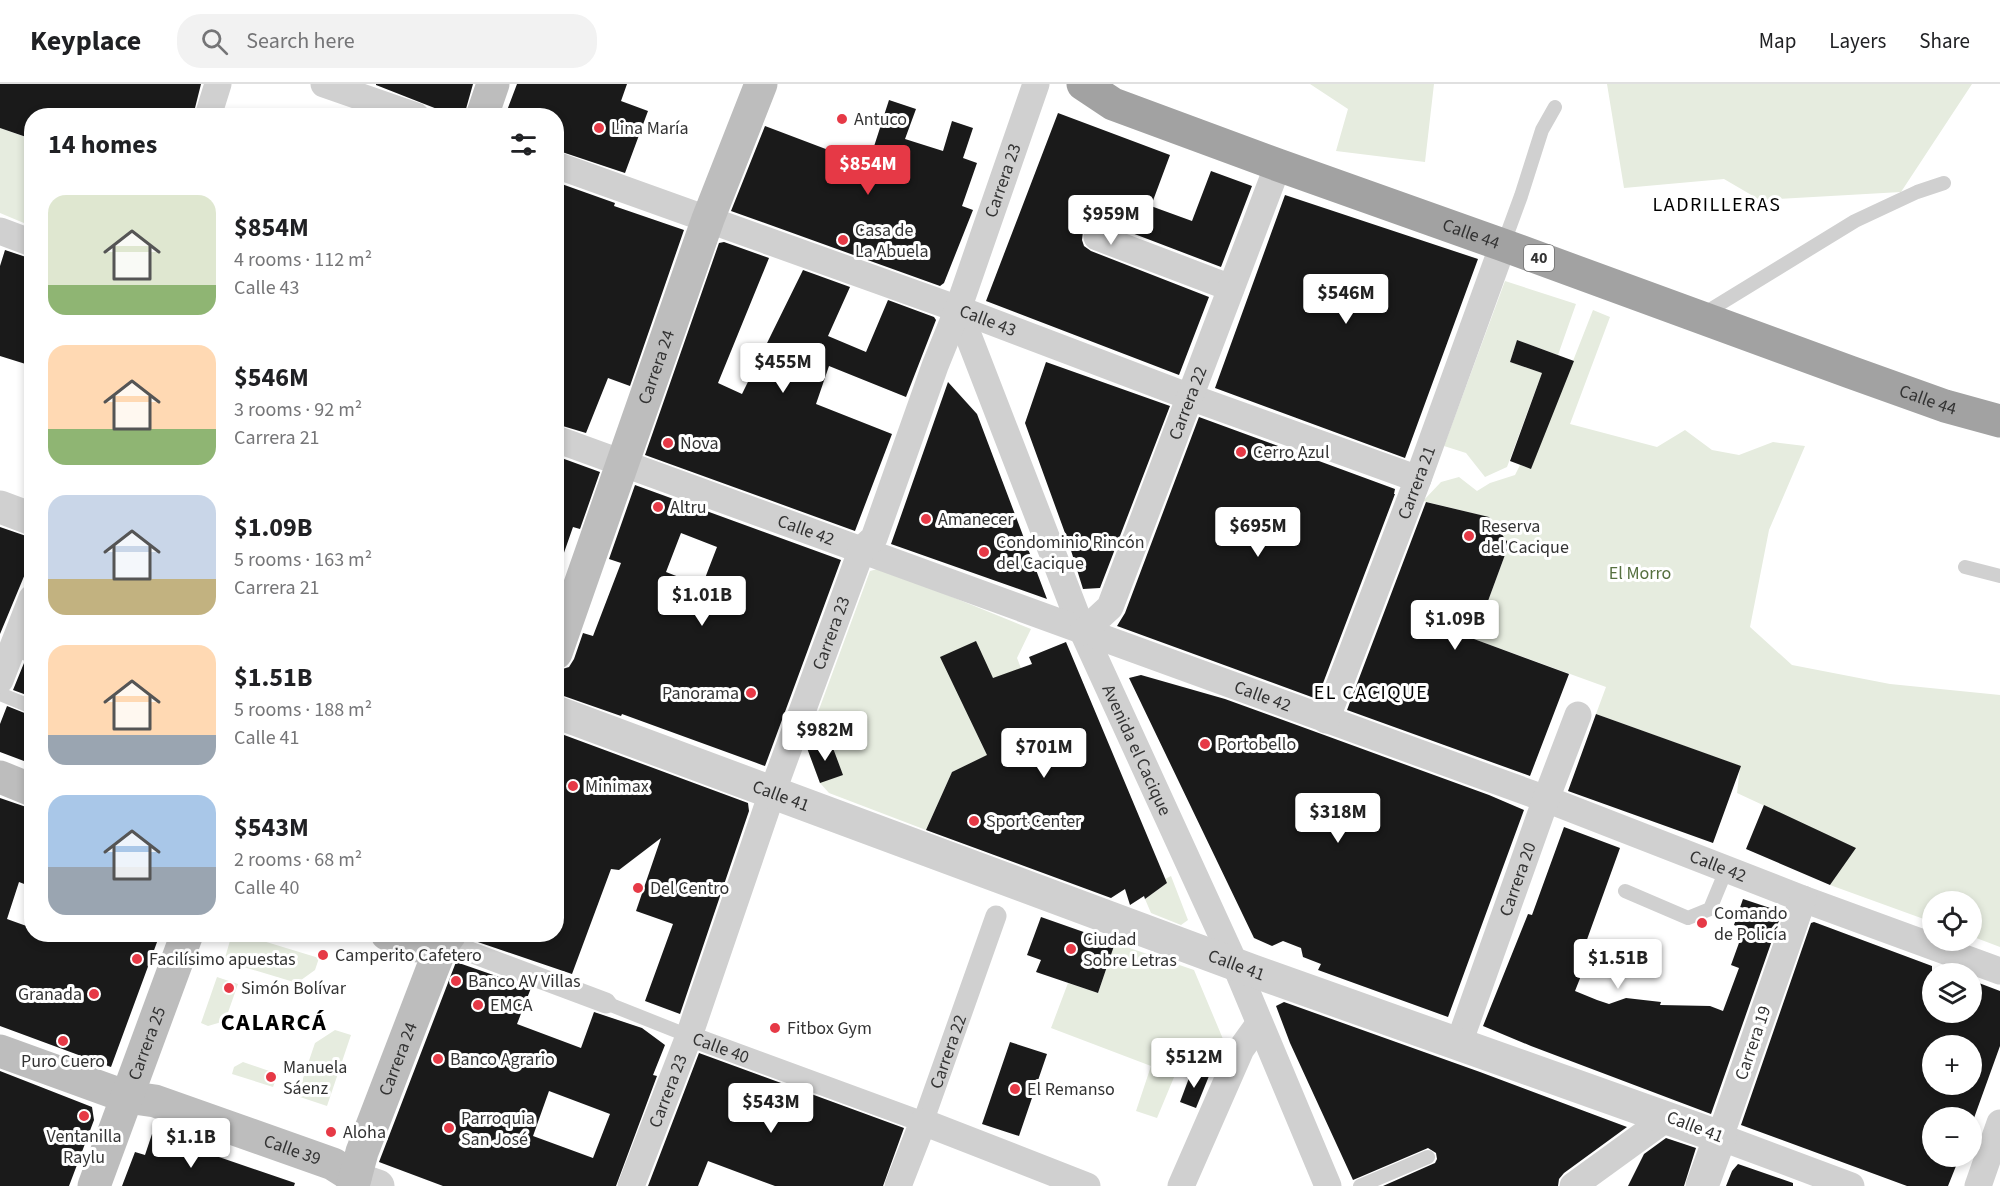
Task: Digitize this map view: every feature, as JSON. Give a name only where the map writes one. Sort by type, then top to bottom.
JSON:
[{"type":"highway","name":"Calle 44","points":[[1083,84],[1113,104],[1278,165],[1903,391],[2000,421]]},
{"type":"main road","points":[[485,108],[494,84]]},
{"type":"main road","name":"Carrera 24","points":[[564,629],[708,219],[761,84]]},
{"type":"main road","points":[[0,777],[24,787]]},
{"type":"main road","name":"Carrera 25","points":[[94,1186],[184,942]]},
{"type":"main road","name":"Calle 40","points":[[408,942],[418,946],[437,942]]},
{"type":"main road","name":"Carrera 24","points":[[362,1183],[362,1152],[445,942]]},
{"type":"main road","name":"Calle 39","points":[[0,1051],[127,1097],[154,1101],[333,1164],[362,1183]]},
{"type":"street","points":[[210,108],[218,84]]},
{"type":"street","points":[[324,84],[393,108]]},
{"type":"street","name":"Carrera 23","points":[[631,1186],[689,1036],[772,793],[862,549],[874,538],[935,366],[958,309],[1036,84]]},
{"type":"street","name":"Carrera 22","points":[[1083,632],[1110,607],[1278,165]]},
{"type":"street","name":"Calle 43","points":[[564,168],[958,309],[1190,397],[1418,479]]},
{"type":"street","points":[[0,231],[24,240]]},
{"type":"street","points":[[1097,237],[1231,288]]},
{"type":"street","name":"Carrera 21","points":[[1326,720],[1418,479],[1503,245]]},
{"type":"street","name":"Avenida el Cacique","points":[[958,309],[1083,632],[1234,964],[1328,1186]]},
{"type":"street","name":"Calle 42","points":[[564,442],[1546,799],[1803,899],[2000,971]]},
{"type":"street","points":[[0,507],[24,516]]},
{"type":"street","points":[[0,680],[22,653]]},
{"type":"street","name":"Calle 41","points":[[564,715],[1234,964],[1668,1117],[1851,1186]]},
{"type":"street","name":"Carrera 20","points":[[1459,1043],[1578,716]]},
{"type":"street","name":"Carrera 19","points":[[1702,1186],[1803,899]]},
{"type":"street","name":"Carrera 22","points":[[898,1186],[996,916]]},
{"type":"street","name":"Calle 40","points":[[450,942],[470,952],[606,1003]]},
{"type":"street","points":[[1181,1186],[1241,1049],[1259,1024]]},
{"type":"street","name":"Calle 40","points":[[689,1036],[923,1122],[1086,1186]]},
{"type":"street","points":[[1573,1186],[1668,1117]]},
{"type":"street","points":[[1978,1186],[2000,1124]]},
{"type":"lane","points":[[1503,245],[1542,130],[1555,107]]},
{"type":"lane","points":[[1699,317],[1855,221],[1917,192],[1944,183]]},
{"type":"lane","points":[[1965,567],[2000,576]]},
{"type":"lane","points":[[0,694],[24,704]]},
{"type":"lane","points":[[1625,891],[1688,918],[1710,909],[1727,868]]},
{"type":"lane","name":"Calle 40","points":[[606,1003],[689,1036]]},
{"type":"lane","points":[[1360,1186],[1428,1157]]},
{"type":"green space","points":[[1310,84],[1434,84],[1425,162],[1336,151],[1348,109]]},
{"type":"green space","points":[[1607,84],[1972,84],[1901,192],[1760,200],[1724,179],[1624,188]]},
{"type":"green space","points":[[0,128],[24,137],[24,223],[0,213]]},
{"type":"green space","points":[[1505,281],[1576,304],[1558,355],[1517,340],[1510,362],[1542,373],[1507,467],[1485,477],[1466,453],[1444,446]]},
{"type":"green space","name":"El Morro","points":[[1593,310],[1610,317],[1570,424],[1657,447],[1685,430],[1712,450],[1739,455],[1773,442],[1805,446],[1769,530],[1750,627],[1792,665],[1890,684],[2000,695],[2000,947],[1982,940],[1982,891],[1922,891],[1922,918],[1830,885],[1855,848],[1737,793],[1740,766],[1596,714],[1606,687],[1474,639],[1509,544],[1488,517],[1423,501],[1441,482],[1459,477],[1477,491],[1490,483],[1515,475],[1520,465],[1531,468]]},
{"type":"green space","points":[[881,568],[1031,629],[1017,658],[1034,701],[992,753],[952,772],[926,830],[829,793],[820,783],[807,748],[810,734],[870,571]]},
{"type":"green space","points":[[1171,876],[1188,920],[1181,925],[1151,913],[1145,899],[1167,883],[1165,879]]},
{"type":"green space","points":[[230,942],[266,942],[319,958],[315,970],[297,983],[224,961]]},
{"type":"green space","points":[[1115,943],[1194,970],[1223,1039],[1209,1076],[1193,1070],[1191,1075],[1177,1070],[1157,1118],[1136,1111],[1151,1066],[1051,1028],[1068,983],[1098,993]]},
{"type":"green space","points":[[217,977],[238,984],[225,1021],[208,1026],[201,1023]]},
{"type":"green space","points":[[335,1030],[351,1035],[327,1106],[297,1096],[315,1043]]},
{"type":"green space","points":[[243,1062],[278,1074],[273,1087],[232,1074],[234,1067]]},
{"type":"building","points":[[0,84],[201,84],[195,108],[24,108],[24,136],[0,128]]},
{"type":"building","points":[[473,84],[466,108],[435,108],[376,85]]},
{"type":"building","name":"Lina María","points":[[517,84],[627,84],[621,101],[648,111],[625,173],[564,153],[564,108],[508,108]]},
{"type":"building","points":[[889,100],[916,109],[905,139],[943,151],[952,121],[973,128],[963,158],[977,163],[962,206],[973,210],[944,283],[940,286],[731,211],[765,126],[868,165]]},
{"type":"building","points":[[1058,113],[1170,155],[1151,206],[1192,221],[1211,171],[1252,186],[1221,267],[1103,222],[1087,225],[1083,231],[1084,246],[1091,251],[1209,297],[1179,375],[986,301]]},
{"type":"building","points":[[564,185],[615,203],[614,206],[684,230],[630,386],[608,378],[586,433],[564,426]]},
{"type":"building","points":[[1285,195],[1478,259],[1405,458],[1215,388]]},
{"type":"building","points":[[724,242],[769,258],[718,383],[742,394],[803,270],[850,287],[828,336],[866,352],[888,300],[934,317],[936,320],[906,397],[829,366],[816,404],[892,434],[855,531],[645,455],[719,243]]},
{"type":"building","points":[[5,250],[24,256],[24,364],[0,356],[0,266]]},
{"type":"building","points":[[1517,340],[1574,361],[1531,469],[1510,461],[1542,373],[1510,362]]},
{"type":"building","points":[[1046,362],[1170,406],[1100,588],[1083,589],[1025,423]]},
{"type":"building","points":[[948,382],[977,414],[1047,599],[891,544]]},
{"type":"building","points":[[1199,417],[1395,489],[1317,699],[1117,626],[1125,613]]},
{"type":"building","points":[[564,459],[600,472],[580,529],[573,527],[564,553]]},
{"type":"building","points":[[635,485],[841,560],[765,766],[622,714],[621,716],[564,696],[564,669],[569,667],[574,659],[583,633],[593,636],[621,563],[609,559]],"holes":[[[681,533],[717,547],[702,586],[666,572]]]},
{"type":"building","points":[[1426,502],[1489,517],[1509,544],[1474,639],[1569,674],[1530,776],[1347,710]]},
{"type":"building","points":[[0,527],[24,535],[24,576],[0,634]]},
{"type":"building","points":[[976,641],[993,678],[1032,664],[1029,657],[1066,642],[1167,883],[1145,899],[1144,896],[1130,905],[1125,889],[1111,898],[926,830],[952,772],[987,755],[940,657]]},
{"type":"building","points":[[24,663],[24,694],[13,690]]},
{"type":"building","points":[[1141,675],[1225,699],[1489,795],[1524,810],[1448,1017],[1318,970],[1321,964],[1303,957],[1301,948],[1283,941],[1272,946],[1254,938],[1129,678]]},
{"type":"building","points":[[7,706],[24,713],[24,761],[0,752],[0,724]]},
{"type":"building","points":[[1596,714],[1741,766],[1713,843],[1568,791]]},
{"type":"building","points":[[564,735],[748,803],[749,811],[680,1014],[645,1001],[673,924],[636,911],[661,838],[619,870],[611,869],[572,974],[478,942],[564,942]]},
{"type":"building","points":[[830,740],[843,775],[820,783],[807,748]]},
{"type":"building","points":[[0,798],[24,806],[24,884],[19,882],[7,919],[24,925],[24,942],[157,942],[111,1067],[0,1026]]},
{"type":"building","points":[[1764,805],[1856,848],[1830,885],[1746,849]]},
{"type":"building","points":[[1564,827],[1620,848],[1585,945],[1592,948],[1575,991],[1597,1000],[1609,1004],[1626,998],[1661,1002],[1660,1005],[1710,1006],[1723,1011],[1739,968],[1731,965],[1744,929],[1734,925],[1743,899],[1782,912],[1711,1114],[1483,1026],[1528,914],[1532,915]]},
{"type":"building","name":"Ciudad Sobre Letras","points":[[1041,917],[1115,943],[1098,993],[1036,972],[1041,960],[1027,955]]},
{"type":"building","points":[[1814,922],[1924,963],[1922,963],[1922,1023],[1982,1023],[1982,984],[2000,991],[2000,1046],[1978,1107],[1922,1107],[1922,1167],[1956,1167],[1948,1186],[1907,1186],[1741,1125],[1811,923]]},
{"type":"building","points":[[456,962],[531,988],[517,1024],[581,1048],[594,1012],[642,1028],[665,1045],[653,1075],[657,1076],[616,1186],[443,1186],[379,1162]],"holes":[[[549,1091],[610,1114],[593,1158],[533,1136]]]},
{"type":"building","points":[[1284,1002],[1627,1127],[1564,1173],[1559,1179],[1558,1186],[1383,1186],[1435,1163],[1436,1153],[1428,1148],[1353,1180],[1290,1043],[1276,1006]]},
{"type":"building","name":"El Remanso","points":[[1010,1042],[1047,1054],[1019,1136],[982,1124]]},
{"type":"building","points":[[699,1053],[904,1128],[883,1186],[775,1186],[708,1161],[698,1186],[648,1186]]},
{"type":"building","points":[[1192,1070],[1209,1076],[1196,1108],[1180,1102]]},
{"type":"building","points":[[0,1071],[92,1107],[94,1120],[69,1186],[0,1186]]},
{"type":"building","points":[[152,1134],[295,1183],[294,1186],[122,1186],[135,1152],[145,1155]]},
{"type":"building","points":[[1666,1138],[1696,1148],[1684,1186],[1628,1186],[1644,1154]]},
{"type":"building","points":[[1738,1164],[1793,1183],[1793,1186],[1726,1186],[1732,1171]]},
{"type":"place","name":"Antuco","points":[[842,119]]},
{"type":"place","name":"Lina María","points":[[599,128]]},
{"type":"place","name":"Casa de La Abuela","points":[[843,240]]},
{"type":"place","name":"Nova","points":[[668,443]]},
{"type":"place","name":"Cerro Azul","points":[[1241,452]]},
{"type":"place","name":"Altru","points":[[658,507]]},
{"type":"place","name":"Amanecer","points":[[926,519]]},
{"type":"place","name":"Reserva del Cacique","points":[[1469,536]]},
{"type":"place","name":"Condominio Rincón del Cacique","points":[[984,552]]},
{"type":"place","name":"Panorama","points":[[751,693]]},
{"type":"place","name":"Portobello","points":[[1205,744]]},
{"type":"place","name":"Minimax","points":[[573,786]]},
{"type":"place","name":"Sport Center","points":[[974,821]]},
{"type":"place","name":"Del Centro","points":[[638,888]]},
{"type":"place","name":"Comando de Policía","points":[[1702,923]]},
{"type":"place","name":"Ciudad Sobre Letras","points":[[1071,949]]},
{"type":"place","name":"Camperito Cafetero","points":[[323,955]]},
{"type":"place","name":"Facilísimo apuestas","points":[[137,959]]},
{"type":"place","name":"Banco AV Villas","points":[[456,981]]},
{"type":"place","name":"Simón Bolívar","points":[[229,988]]},
{"type":"place","name":"Granada","points":[[94,994]]},
{"type":"place","name":"EMCA","points":[[478,1005]]},
{"type":"place","name":"Fitbox Gym","points":[[775,1028]]},
{"type":"place","name":"Puro Cuero","points":[[63,1041]]},
{"type":"place","name":"Banco Agrario","points":[[438,1059]]},
{"type":"place","name":"Manuela Sáenz","points":[[271,1077]]},
{"type":"place","name":"El Remanso","points":[[1015,1089]]},
{"type":"place","name":"Ventanilla Raylu","points":[[84,1116]]},
{"type":"place","name":"Parroquia San José","points":[[449,1128]]},
{"type":"place","name":"Aloha","points":[[331,1132]]},
{"type":"district","name":"LADRILLERAS","points":[[1717,205]]},
{"type":"district","name":"EL CACIQUE","points":[[1371,693]]},
{"type":"district","name":"CALARCÁ","points":[[274,1022]]}]
